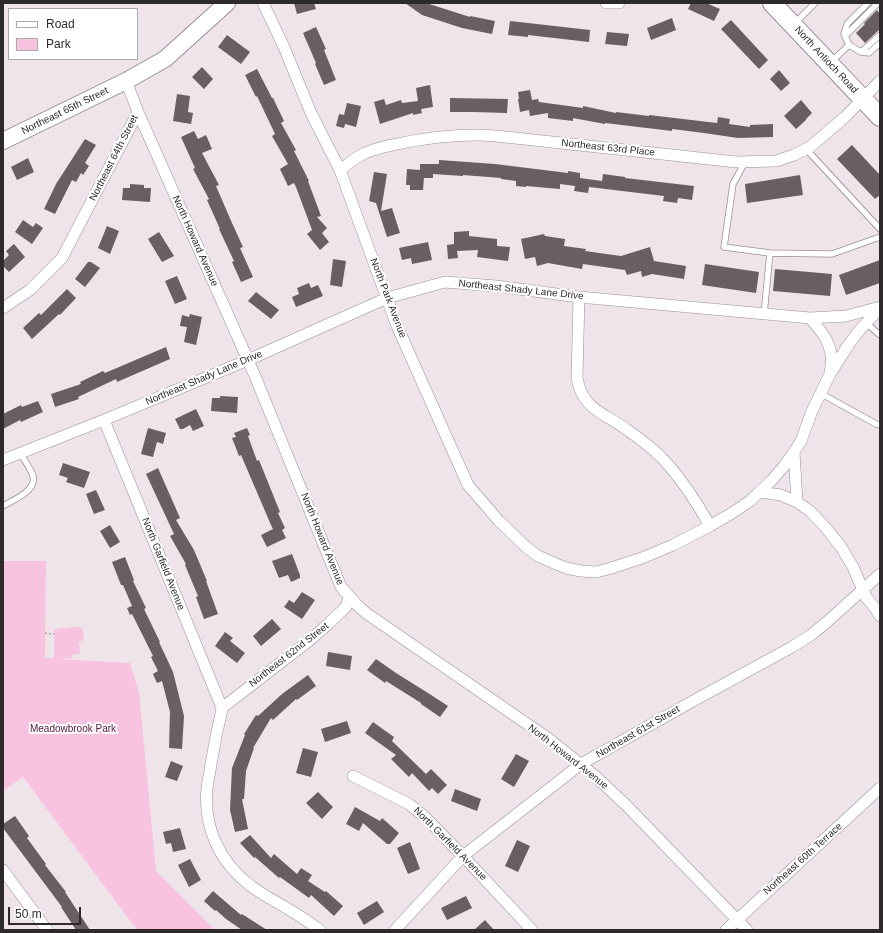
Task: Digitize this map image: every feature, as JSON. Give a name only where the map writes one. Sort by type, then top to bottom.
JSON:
[{"type":"main road","name":"North Antioch Road","points":[[772,3],[880,117]]},
{"type":"street","points":[[126,81],[165,59],[228,3]]},
{"type":"street","name":"North Park Avenue","points":[[263,3],[284,47],[311,113],[340,170],[398,326],[468,485],[498,520],[526,547],[538,556],[566,568],[581,571],[596,572],[608,569],[642,558],[673,545],[710,526],[750,501],[772,480],[794,452],[801,441],[812,411],[830,374],[847,347],[880,308]]},
{"type":"street","points":[[606,3],[619,3]]},
{"type":"street","name":"Northeast 64th Street","points":[[3,308],[30,290],[62,258],[138,112],[126,81]]},
{"type":"street","name":"Northeast 65th Street","points":[[3,141],[126,81]]},
{"type":"street","name":"Northeast 63rd Place","points":[[340,170],[365,153],[385,146],[432,138],[479,135],[736,162],[776,162],[810,147],[845,117],[880,81]]},
{"type":"street","name":"North Howard Avenue","points":[[138,112],[256,376],[341,587],[366,614],[549,739],[581,764],[626,805],[747,930]]},
{"type":"street","name":"Northeast Shady Lane Drive","points":[[3,460],[248,360],[387,298],[445,282],[496,286],[579,297],[810,318],[846,316],[880,308]]},
{"type":"street","points":[[579,297],[576,378],[583,397],[592,407],[626,429],[662,458],[697,502],[710,526]]},
{"type":"street","points":[[810,318],[822,331],[828,342],[831,354],[830,374]]},
{"type":"street","name":"North Garfield Avenue","points":[[104,420],[222,708]]},
{"type":"street","points":[[794,452],[796,502]]},
{"type":"street","points":[[760,492],[781,495],[810,511],[841,547],[853,568],[862,590],[880,616]]},
{"type":"street","name":"Northeast 61st Street","points":[[395,930],[463,856],[581,764],[811,635],[880,574]]},
{"type":"street","name":"Northeast 62nd Street","points":[[222,708],[310,640],[346,607],[349,597]]},
{"type":"street","points":[[222,708],[207,787],[206,801],[208,820],[213,837],[226,862],[250,886],[320,930]]},
{"type":"street","name":"North Garfield Avenue","points":[[353,776],[409,804],[426,818],[532,930]]},
{"type":"street","name":"Northeast 60th Terrace","points":[[726,930],[880,788]]},
{"type":"street","points":[[3,870],[46,930]]},
{"type":"lane","points":[[793,25],[815,3]]},
{"type":"lane","points":[[868,3],[847,24],[844,34],[849,45],[861,52],[869,53],[880,44]]},
{"type":"lane","points":[[845,36],[878,3]]},
{"type":"lane","points":[[861,52],[880,35]]},
{"type":"lane","points":[[830,64],[849,45]]},
{"type":"lane","points":[[806,149],[880,229]]},
{"type":"lane","points":[[745,162],[733,184],[724,247],[770,253],[832,254],[880,237]]},
{"type":"lane","points":[[764,314],[770,253]]},
{"type":"lane","points":[[866,323],[880,336]]},
{"type":"lane","points":[[820,393],[880,425]]},
{"type":"lane","points":[[3,506],[27,492],[31,487],[33,476],[20,453]]},
{"type":"path","points":[[45,633],[54,634]]},
{"type":"green space","name":"Meadowbrook Park","points":[[3,561],[46,561],[45,658],[54,658],[54,630],[61,628],[82,627],[84,639],[79,643],[80,653],[72,655],[72,658],[58,659],[130,663],[139,692],[156,871],[215,930],[137,930],[23,777],[3,791]]},
{"type":"building","points":[[294,3],[314,3],[316,9],[297,14]]},
{"type":"building","points":[[405,3],[426,3],[470,17],[495,21],[492,34],[462,28],[422,15]]},
{"type":"building","points":[[691,3],[706,3],[720,9],[714,21],[688,9]]},
{"type":"building","points":[[877,10],[880,14],[880,29],[865,43],[856,33]]},
{"type":"building","points":[[672,18],[676,30],[651,40],[647,28]]},
{"type":"building","points":[[731,20],[768,60],[759,69],[721,29]]},
{"type":"building","points":[[510,21],[590,30],[589,42],[528,35],[528,37],[508,35]]},
{"type":"building","points":[[316,27],[326,49],[324,50],[336,80],[324,85],[303,33]]},
{"type":"building","points":[[607,32],[629,34],[627,46],[605,44]]},
{"type":"building","points":[[227,35],[250,52],[241,64],[218,47]]},
{"type":"building","points":[[202,67],[213,79],[204,89],[192,77]]},
{"type":"building","points":[[257,69],[284,121],[281,123],[296,150],[294,151],[309,181],[321,216],[317,217],[327,228],[322,233],[329,242],[320,250],[307,234],[312,230],[296,187],[294,183],[288,186],[280,169],[288,164],[272,136],[275,134],[245,75]]},
{"type":"building","points":[[779,70],[790,83],[781,91],[770,79]]},
{"type":"building","points":[[430,85],[433,107],[421,109],[422,113],[413,115],[413,113],[380,124],[374,102],[384,99],[386,105],[401,100],[402,103],[418,101],[416,88]]},
{"type":"building","points":[[530,90],[532,100],[538,99],[539,102],[583,108],[583,106],[616,113],[649,115],[717,123],[718,117],[730,119],[729,124],[750,127],[750,125],[773,124],[773,137],[738,138],[672,129],[672,131],[605,124],[573,118],[573,121],[548,118],[548,113],[530,116],[529,110],[520,112],[518,92]]},
{"type":"building","points":[[177,94],[190,96],[188,112],[193,113],[191,124],[173,121]]},
{"type":"building","points":[[450,98],[508,99],[507,113],[450,112]]},
{"type":"building","points":[[801,100],[812,113],[796,129],[784,116]]},
{"type":"building","points":[[347,103],[361,106],[356,127],[345,124],[344,128],[336,126],[339,114],[344,115]]},
{"type":"building","points":[[194,131],[198,139],[206,135],[212,149],[202,153],[219,185],[216,186],[243,247],[240,248],[253,277],[241,282],[232,262],[234,261],[207,200],[209,199],[193,169],[195,168],[181,137]]},
{"type":"building","points":[[85,139],[96,145],[85,163],[89,166],[83,175],[81,173],[76,182],[72,180],[55,214],[44,209],[56,184]]},
{"type":"building","points":[[852,145],[880,175],[880,195],[875,199],[837,159]]},
{"type":"building","points":[[28,158],[34,172],[17,180],[11,167]]},
{"type":"building","points":[[439,160],[495,164],[568,173],[568,171],[580,173],[580,178],[602,181],[603,174],[694,186],[692,200],[678,198],[677,203],[663,201],[664,196],[589,187],[588,193],[574,191],[575,186],[560,184],[560,189],[516,186],[516,181],[501,178],[463,175],[433,174],[433,178],[424,178],[423,190],[410,190],[410,185],[406,185],[407,169],[420,170],[420,164],[439,164]]},
{"type":"building","points":[[374,172],[387,174],[381,211],[392,208],[400,233],[387,237],[376,203],[369,201]]},
{"type":"building","points":[[800,175],[803,195],[747,203],[745,184]]},
{"type":"building","points":[[130,184],[144,185],[144,188],[151,188],[150,202],[122,200],[123,188],[130,188]]},
{"type":"building","points":[[23,220],[33,227],[36,223],[43,228],[32,244],[15,232]]},
{"type":"building","points":[[107,226],[119,231],[110,254],[98,248]]},
{"type":"building","points":[[469,231],[469,236],[497,239],[497,246],[510,247],[508,261],[477,257],[478,250],[457,251],[458,258],[448,259],[447,245],[454,244],[454,232]]},
{"type":"building","points":[[159,232],[174,256],[162,262],[148,239]]},
{"type":"building","points":[[544,234],[545,236],[565,239],[564,246],[586,249],[585,251],[621,256],[650,247],[654,261],[686,266],[684,279],[652,274],[642,277],[641,271],[627,275],[625,270],[583,264],[582,269],[548,263],[537,266],[535,257],[525,259],[521,239]]},
{"type":"building","points":[[428,242],[432,260],[412,264],[411,258],[402,260],[399,248]]},
{"type":"building","points":[[14,244],[25,257],[9,272],[3,266],[3,261],[9,255],[6,251]]},
{"type":"building","points":[[333,259],[346,261],[342,287],[330,285]]},
{"type":"building","points":[[880,260],[880,283],[846,295],[839,275]]},
{"type":"building","points":[[88,262],[91,262],[100,268],[85,287],[75,279]]},
{"type":"building","points":[[705,264],[759,272],[756,293],[702,285]]},
{"type":"building","points":[[775,269],[832,274],[830,296],[773,291]]},
{"type":"building","points":[[177,276],[187,299],[175,304],[165,281]]},
{"type":"building","points":[[309,283],[311,288],[318,285],[323,296],[296,307],[292,297],[299,294],[297,288]]},
{"type":"building","points":[[67,289],[76,298],[60,315],[59,314],[32,339],[23,328],[39,313],[41,315]]},
{"type":"building","points":[[256,292],[279,310],[271,319],[248,301]]},
{"type":"building","points":[[190,314],[202,317],[196,345],[184,342],[187,327],[180,326],[182,315],[189,317]]},
{"type":"building","points":[[166,347],[170,359],[117,382],[116,379],[78,397],[79,399],[55,407],[51,394],[81,384],[80,382],[103,371],[105,373]]},
{"type":"building","points":[[220,396],[238,397],[237,413],[211,411],[212,398],[220,398]]},
{"type":"building","points":[[38,401],[43,412],[21,422],[20,420],[3,429],[3,414],[21,405],[22,407]]},
{"type":"building","points":[[196,409],[204,426],[193,431],[190,425],[180,429],[175,419]]},
{"type":"building","points":[[148,428],[166,433],[163,444],[157,442],[153,457],[141,454]]},
{"type":"building","points":[[247,428],[250,435],[248,436],[257,461],[259,460],[285,528],[282,530],[286,538],[267,547],[261,535],[273,529],[241,455],[239,456],[232,438],[236,437],[234,433]]},
{"type":"building","points":[[63,463],[90,472],[84,488],[66,482],[68,478],[59,475]]},
{"type":"building","points":[[158,468],[180,518],[176,520],[194,550],[207,581],[218,614],[204,619],[196,597],[198,596],[185,565],[186,564],[170,536],[174,534],[146,474]]},
{"type":"building","points":[[96,490],[105,510],[94,514],[86,494]]},
{"type":"building","points":[[110,525],[120,542],[110,548],[100,531]]},
{"type":"building","points":[[292,554],[300,578],[291,582],[288,575],[279,578],[272,561]]},
{"type":"building","points":[[125,557],[134,580],[133,581],[146,608],[144,609],[173,672],[184,716],[182,749],[169,748],[170,712],[162,681],[157,683],[153,674],[158,671],[151,657],[153,656],[132,614],[130,615],[127,608],[132,606],[123,585],[121,585],[112,562]]},
{"type":"building","points":[[302,592],[315,600],[302,619],[284,607],[289,600],[294,603]]},
{"type":"building","points":[[272,619],[281,629],[261,646],[253,636]]},
{"type":"building","points":[[225,632],[233,638],[230,641],[245,653],[237,663],[215,646]]},
{"type":"building","points":[[328,652],[352,656],[350,670],[326,666]]},
{"type":"building","points":[[376,659],[448,706],[440,717],[421,703],[386,681],[385,683],[367,670]]},
{"type":"building","points":[[308,675],[316,686],[297,700],[296,699],[273,720],[271,718],[253,748],[246,771],[244,799],[242,799],[248,829],[235,832],[230,810],[232,768],[245,735],[244,734],[256,715],[258,716],[282,694]]},
{"type":"building","points":[[347,721],[351,733],[325,742],[321,729]]},
{"type":"building","points":[[373,722],[394,737],[392,741],[426,774],[431,769],[447,785],[438,794],[432,788],[429,791],[412,773],[409,777],[391,759],[396,755],[365,733]]},
{"type":"building","points":[[303,748],[318,752],[311,777],[296,773]]},
{"type":"building","points":[[516,754],[529,761],[514,787],[501,779]]},
{"type":"building","points":[[171,761],[183,766],[177,781],[165,777]]},
{"type":"building","points":[[455,789],[481,799],[477,811],[451,801]]},
{"type":"building","points":[[318,792],[333,807],[322,819],[306,803]]},
{"type":"building","points":[[355,807],[380,821],[382,818],[399,833],[390,844],[387,844],[363,823],[359,831],[346,824]]},
{"type":"building","points":[[15,816],[29,836],[27,838],[46,864],[45,865],[66,892],[90,930],[76,930],[62,907],[3,828],[3,824]]},
{"type":"building","points":[[180,828],[186,849],[173,852],[171,843],[166,844],[163,832]]},
{"type":"building","points":[[250,835],[271,858],[274,854],[297,874],[301,868],[312,875],[308,881],[325,892],[326,891],[343,906],[334,916],[311,895],[309,898],[280,877],[279,878],[255,857],[254,858],[240,843]]},
{"type":"building","points":[[517,840],[530,846],[518,872],[505,866]]},
{"type":"building","points":[[410,842],[420,869],[408,874],[397,848]]},
{"type":"building","points":[[190,859],[201,880],[189,887],[178,865]]},
{"type":"building","points":[[213,891],[241,915],[242,914],[267,930],[242,930],[226,919],[204,901]]},
{"type":"building","points":[[466,896],[472,908],[447,920],[441,908]]},
{"type":"building","points":[[377,901],[384,912],[364,925],[357,913]]},
{"type":"building","points":[[485,920],[494,930],[474,930]]}]
